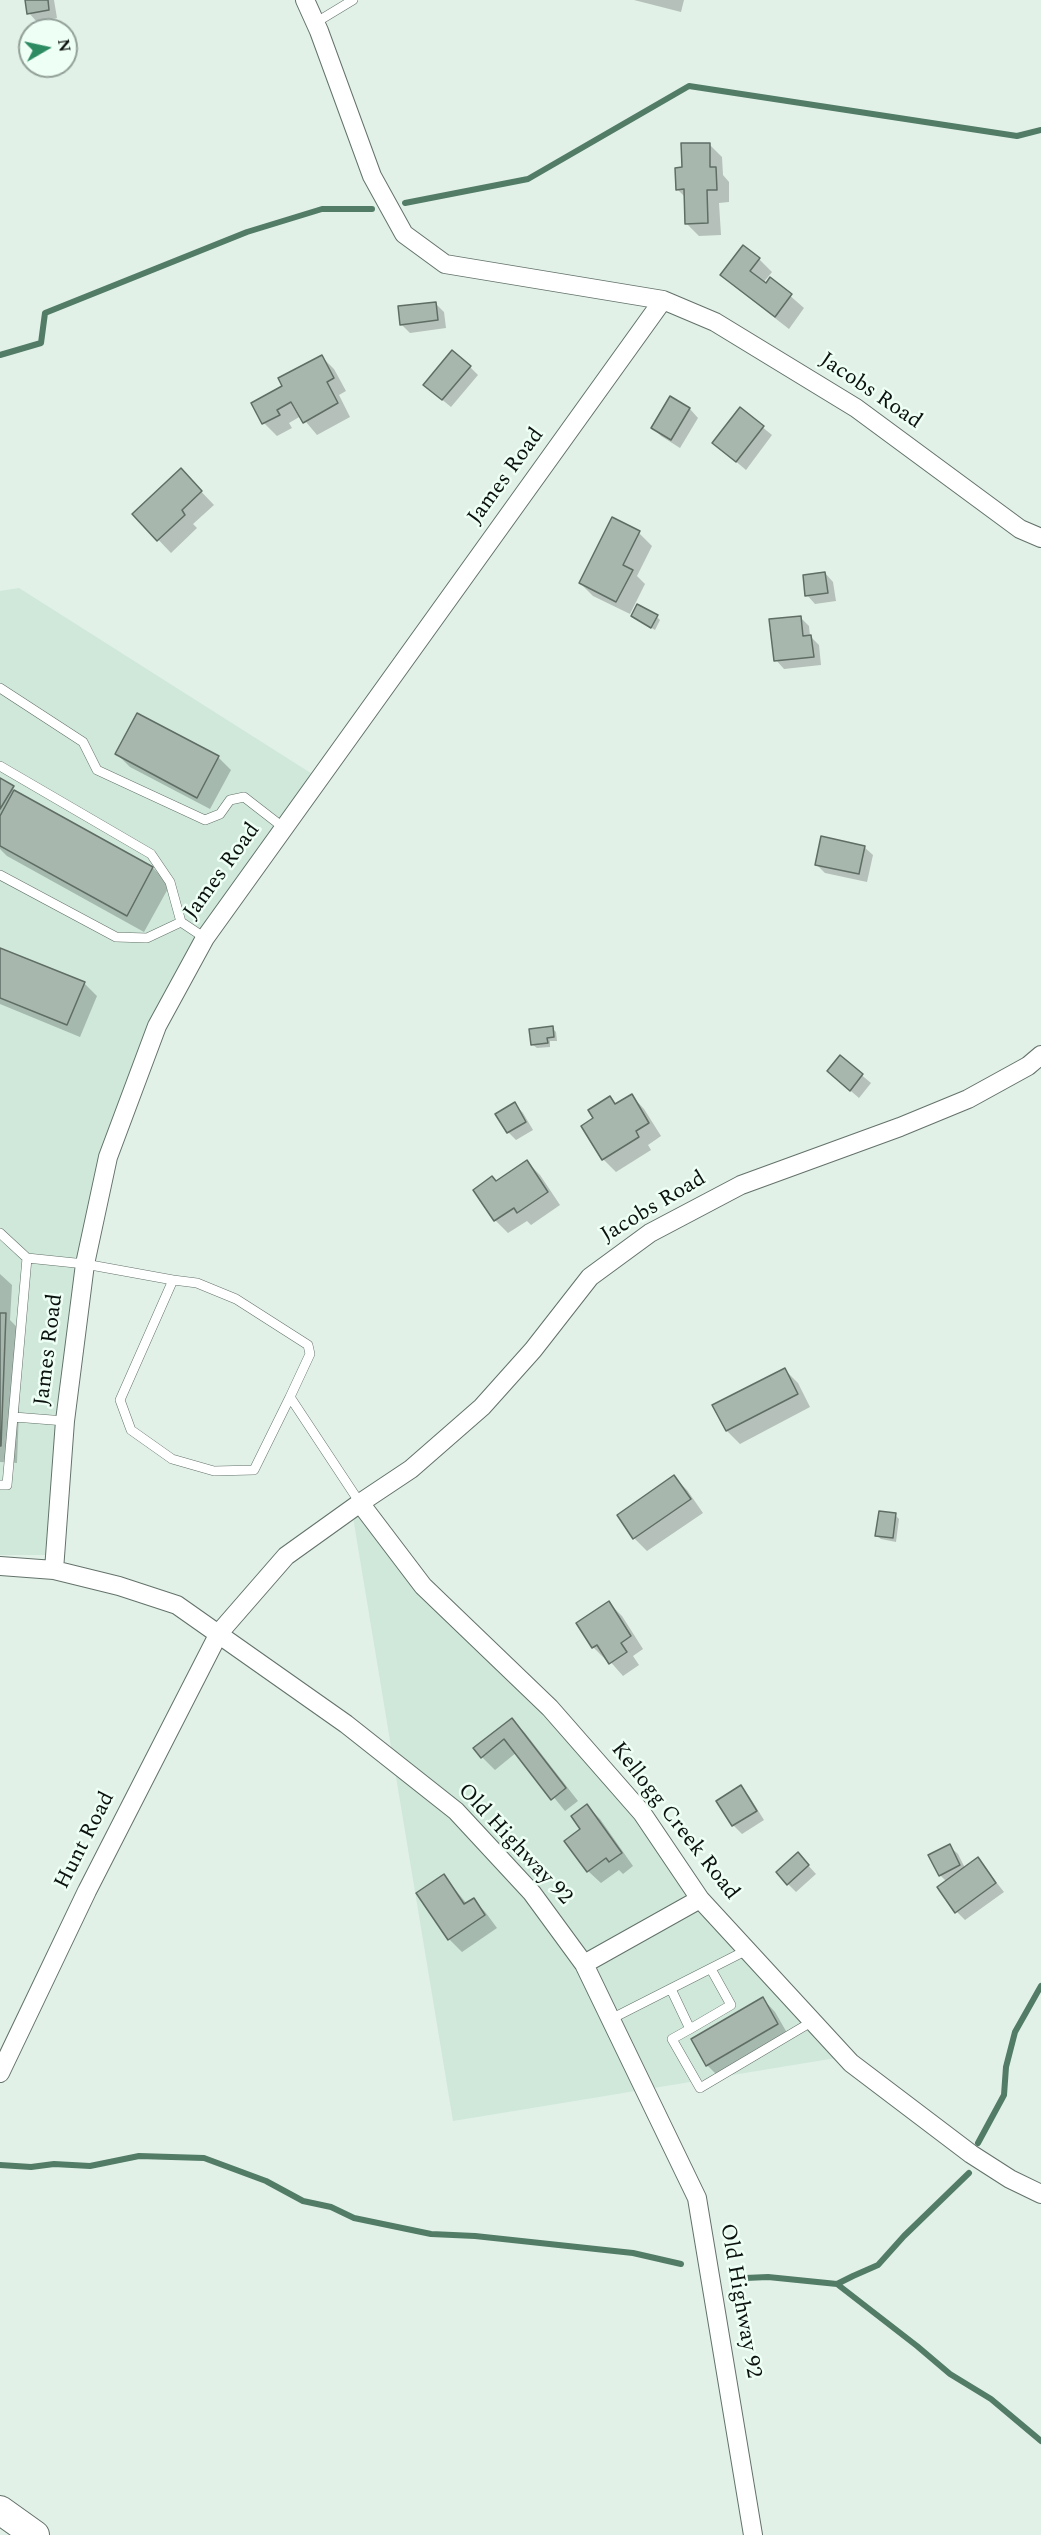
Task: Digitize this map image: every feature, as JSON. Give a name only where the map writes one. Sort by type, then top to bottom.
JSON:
[{"type":"main road","points":[[0,2510],[35,2535]]},
{"type":"street","name":"Jacobs Road","points":[[304,0],[315,23],[372,176],[404,234],[445,264],[663,300],[714,322],[856,408],[1020,529],[1041,538]]},
{"type":"street","name":"James Road","points":[[54,1570],[65,1420],[85,1264],[108,1158],[153,1036],[206,938],[663,300]]},
{"type":"street","name":"Jacobs Road","points":[[360,1503],[411,1469],[482,1407],[533,1350],[590,1277],[650,1233],[741,1185],[900,1127],[968,1099],[1028,1066],[1041,1055]]},
{"type":"street","points":[[219,1633],[286,1556],[360,1503]]},
{"type":"street","name":"Kellogg Creek Road","points":[[360,1503],[423,1586],[550,1708],[642,1813],[700,1899],[851,2063],[962,2147],[1010,2179],[1041,2194]]},
{"type":"street","name":"Old Highway 92","points":[[0,1566],[54,1570],[119,1586],[177,1605],[346,1724],[456,1810],[532,1893],[584,1964],[697,2198],[753,2535]]},
{"type":"street","name":"Hunt Road","points":[[0,2073],[87,1891],[219,1633]]},
{"type":"street","points":[[584,1964],[700,1899]]},
{"type":"lane","points":[[315,23],[353,0]]},
{"type":"lane","points":[[0,688],[83,742],[97,770],[205,820],[220,814],[230,800],[244,797],[284,828]]},
{"type":"lane","points":[[0,766],[152,854],[170,882],[181,922],[206,938]]},
{"type":"lane","points":[[0,875],[116,937],[147,938],[181,922]]},
{"type":"lane","points":[[0,1233],[27,1258],[85,1264],[197,1283],[236,1299],[308,1345],[310,1354],[254,1470],[214,1471],[172,1459],[131,1430],[120,1400],[173,1280]]},
{"type":"lane","points":[[0,1485],[7,1485],[27,1258]]},
{"type":"lane","points":[[290,1397],[360,1503]]},
{"type":"lane","points":[[14,1417],[65,1420]]},
{"type":"lane","points":[[611,2019],[747,1950]]},
{"type":"lane","points":[[711,1969],[731,2006],[672,2039],[700,2088],[813,2021]]},
{"type":"lane","points":[[671,1989],[690,2029]]},
{"type":"shaded area","points":[[19,588],[317,777],[138,1053],[81,1262],[49,1555],[0,1555],[0,591]]},
{"type":"shaded area","points":[[351,1500],[854,2055],[453,2121]]},
{"type":"building","points":[[25,0],[48,0],[49,10],[27,14]]},
{"type":"building","points":[[681,143],[710,143],[710,167],[716,167],[717,190],[707,190],[708,223],[685,224],[684,189],[676,190],[675,168],[682,167]]},
{"type":"building","points":[[743,245],[760,258],[750,271],[766,283],[770,277],[792,294],[775,317],[720,275]]},
{"type":"building","points":[[436,302],[438,320],[400,325],[398,306]]},
{"type":"building","points":[[452,350],[471,366],[442,400],[423,385]]},
{"type":"building","points":[[322,355],[334,378],[327,382],[338,403],[303,423],[291,402],[277,410],[280,415],[262,424],[251,403],[282,386],[278,378]]},
{"type":"building","points":[[670,396],[690,408],[671,440],[651,428]]},
{"type":"building","points":[[740,407],[764,426],[736,462],[712,443]]},
{"type":"building","points":[[181,468],[202,491],[182,510],[185,515],[157,541],[132,514]]},
{"type":"building","points":[[612,517],[640,531],[623,565],[633,570],[616,602],[579,583]]},
{"type":"building","points":[[825,572],[828,593],[805,596],[803,575]]},
{"type":"building","points":[[637,604],[658,615],[651,628],[631,616]]},
{"type":"building","points":[[801,616],[803,636],[811,635],[814,657],[774,661],[769,619]]},
{"type":"building","points":[[137,713],[219,756],[197,798],[115,754]]},
{"type":"building","points":[[0,778],[14,786],[0,809]]},
{"type":"building","points":[[14,790],[153,867],[127,916],[0,846],[0,816]]},
{"type":"building","points":[[821,836],[865,846],[859,874],[815,865]]},
{"type":"building","points":[[0,948],[85,982],[67,1025],[0,998]]},
{"type":"building","points":[[553,1026],[554,1037],[547,1038],[548,1043],[531,1045],[529,1029]]},
{"type":"building","points":[[840,1055],[863,1074],[850,1091],[827,1071]]},
{"type":"building","points":[[632,1094],[649,1123],[636,1131],[639,1137],[602,1160],[581,1126],[593,1118],[588,1110],[610,1096],[615,1104]]},
{"type":"building","points":[[515,1102],[526,1122],[507,1133],[495,1114]]},
{"type":"building","points":[[527,1160],[548,1192],[517,1213],[514,1208],[494,1221],[473,1190],[492,1176],[496,1181]]},
{"type":"building","points":[[0,1313],[6,1313],[1,1446],[0,1446]]},
{"type":"building","points":[[785,1368],[798,1394],[726,1431],[712,1405]]},
{"type":"building","points":[[674,1475],[691,1499],[633,1539],[617,1515]]},
{"type":"building","points":[[879,1511],[896,1513],[893,1538],[875,1536]]},
{"type":"building","points":[[609,1601],[631,1636],[621,1643],[627,1652],[609,1664],[597,1645],[592,1648],[576,1623]]},
{"type":"building","points":[[512,1718],[566,1788],[551,1800],[504,1739],[481,1758],[473,1748]]},
{"type":"building","points":[[741,1785],[757,1811],[732,1826],[716,1801]]},
{"type":"building","points":[[587,1804],[622,1853],[609,1862],[606,1858],[587,1872],[564,1841],[580,1829],[571,1816]]},
{"type":"building","points":[[950,1844],[960,1865],[939,1876],[928,1855]]},
{"type":"building","points":[[798,1852],[809,1865],[787,1885],[776,1872]]},
{"type":"building","points":[[978,1857],[996,1883],[955,1913],[937,1887]]},
{"type":"building","points":[[444,1874],[464,1904],[474,1898],[485,1915],[448,1940],[416,1893]]},
{"type":"building","points":[[763,1997],[778,2024],[706,2066],[691,2039]]},
{"type":"waterway","points":[[405,203],[528,179],[689,86],[1017,136],[1041,130]]},
{"type":"waterway","points":[[0,355],[41,343],[45,313],[247,232],[322,209],[372,209]]},
{"type":"waterway","points":[[978,2143],[1004,2095],[1006,2067],[1015,2032],[1041,1986]]},
{"type":"waterway","points":[[0,2165],[90,2166],[139,2156],[204,2158],[266,2181],[303,2201],[331,2207],[354,2218],[431,2234],[475,2236],[633,2253],[681,2264]]},
{"type":"waterway","points":[[745,2278],[768,2277],[837,2284],[878,2265],[904,2236],[969,2173]]},
{"type":"waterway","points":[[837,2284],[950,2374],[991,2399],[1041,2441]]}]
